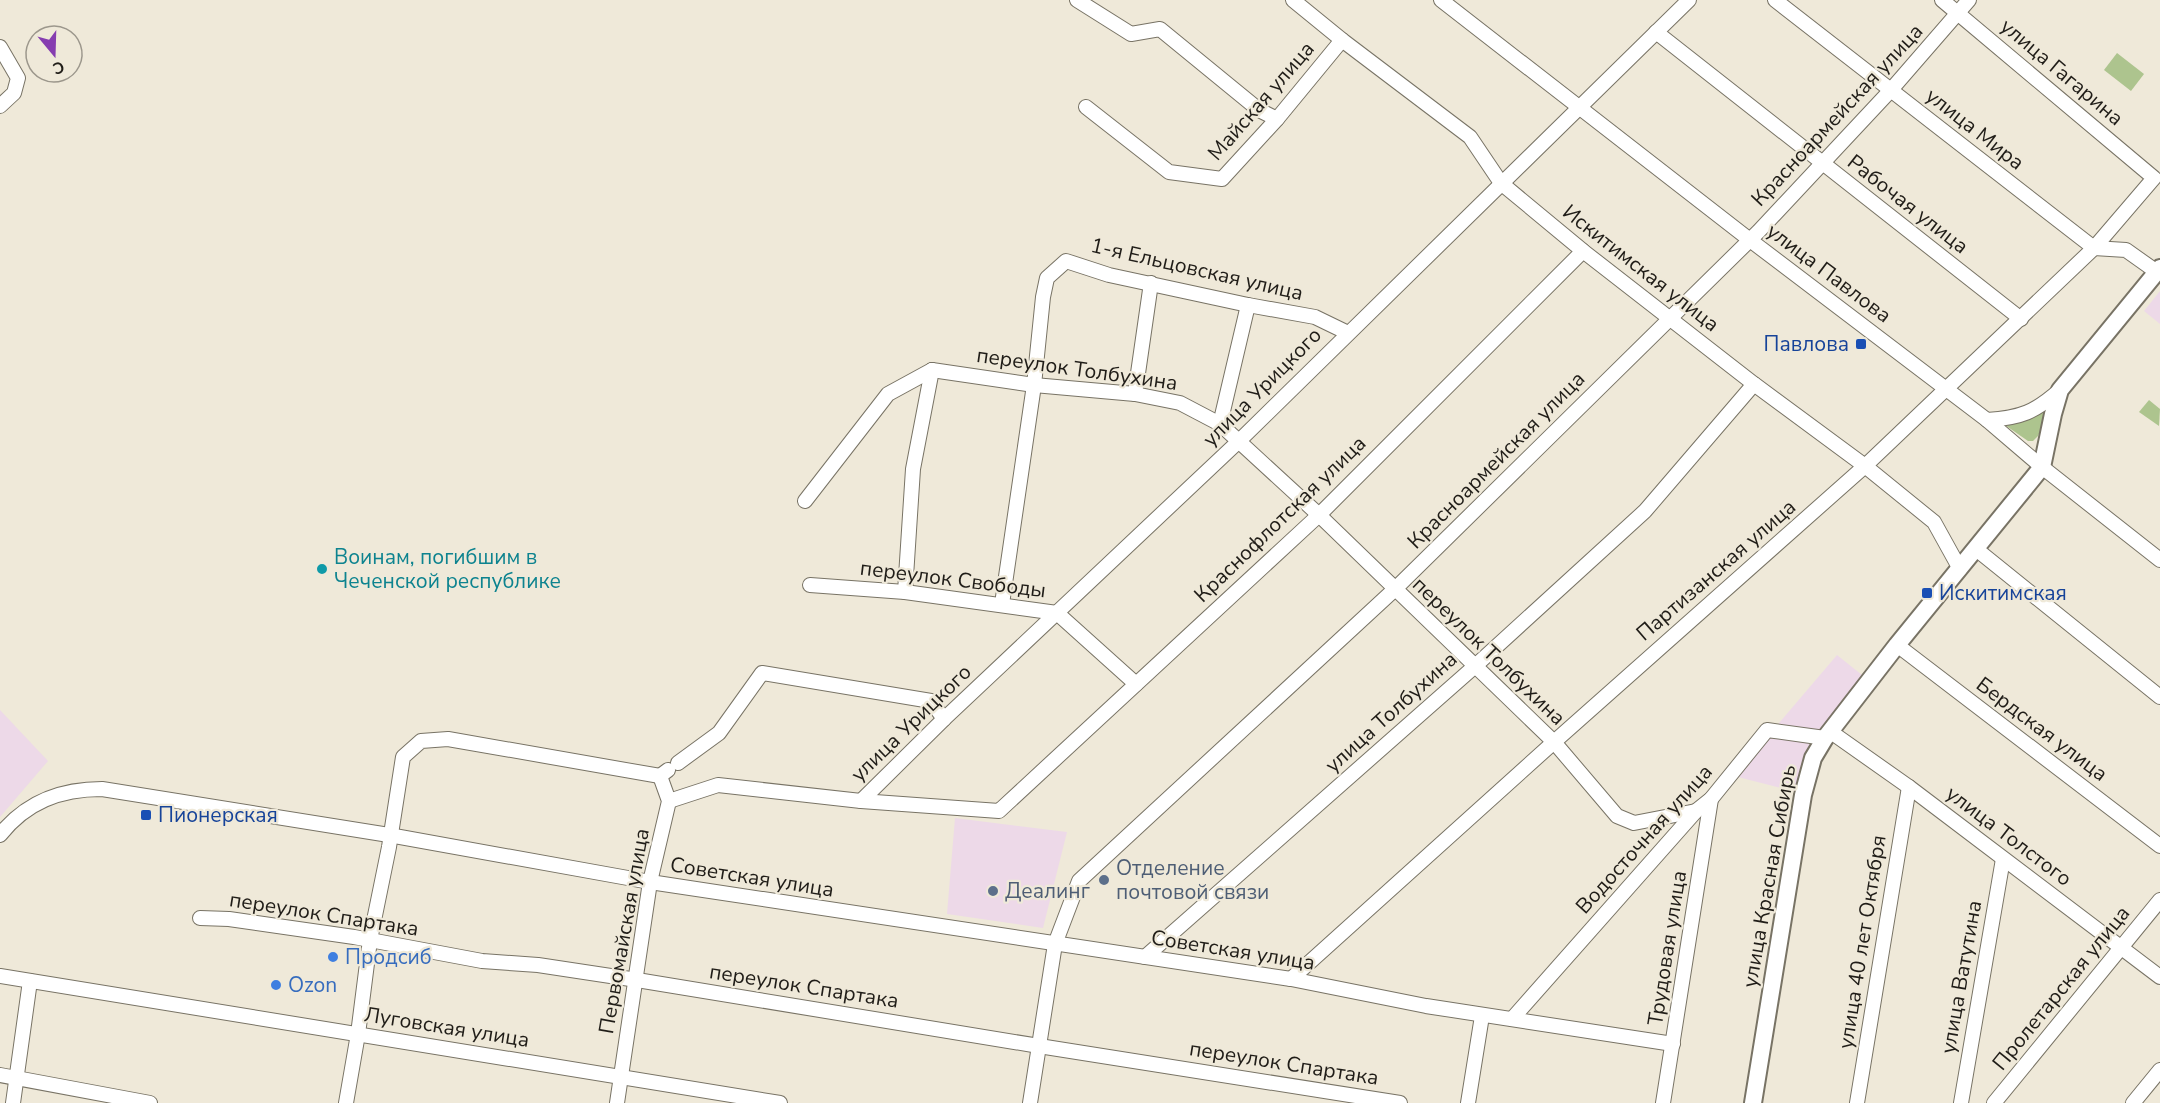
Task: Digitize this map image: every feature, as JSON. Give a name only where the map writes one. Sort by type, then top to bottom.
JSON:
[{"type":"main road","name":"улица Красная Сибирь","points":[[1753,1103],[1803,795],[1813,758],[1828,735],[1898,645],[2042,467],[2060,390],[2158,270]]},
{"type":"street","points":[[1077,0],[1131,34],[1160,29],[1259,110],[1277,119]]},
{"type":"street","name":"Искитимская улица","points":[[1293,0],[1470,137],[1502,183],[1583,251],[1754,384],[1865,466],[1934,522],[1960,569]]},
{"type":"street","name":"улица Павлова","points":[[1442,0],[1750,240],[1987,420],[2042,467],[2160,560]]},
{"type":"street","name":"улица Урицкого","points":[[861,801],[944,719],[1239,441],[1689,0]]},
{"type":"street","name":"улица Мира","points":[[1775,0],[2094,248]]},
{"type":"street","name":"улица Гагарина","points":[[1942,0],[2154,178]]},
{"type":"street","name":"Красноармейская улица","points":[[1030,1103],[1055,944],[1079,881],[1395,589],[1750,240],[1890,91],[1969,0]]},
{"type":"street","name":"Рабочая улица","points":[[1656,32],[2021,319]]},
{"type":"street","name":"Майская улица","points":[[1086,107],[1169,172],[1222,179],[1277,119],[1342,40]]},
{"type":"street","points":[[0,47],[18,78],[14,93],[0,106]]},
{"type":"street","name":"Партизанская улица","points":[[1291,979],[1865,466],[2094,248],[2154,178]]},
{"type":"street","points":[[2094,248],[2126,250],[2158,270]]},
{"type":"street","name":"Краснофлотская улица","points":[[861,801],[999,811],[1318,515],[1583,251]]},
{"type":"street","name":"1-я Ельцовская улица","points":[[1002,604],[1034,385],[1043,297],[1047,278],[1066,261],[1109,275],[1314,317],[1348,333]]},
{"type":"street","points":[[1135,394],[1151,283]]},
{"type":"street","points":[[1220,424],[1248,305]]},
{"type":"street","points":[[805,501],[888,394],[932,369]]},
{"type":"street","points":[[905,592],[913,469],[932,369]]},
{"type":"street","name":"переулок Толбухина","points":[[932,369],[1034,385],[1135,394],[1180,403],[1220,424],[1554,742],[1617,816],[1634,823],[1696,811]]},
{"type":"street","name":"улица Толбухина","points":[[1145,957],[1474,667],[1645,511],[1754,384]]},
{"type":"street","points":[[1987,420],[2028,414],[2060,390]]},
{"type":"street","points":[[1977,549],[2160,697]]},
{"type":"street","name":"переулок Свободы","points":[[810,585],[905,592],[1057,613],[1136,684]]},
{"type":"street","name":"Бердская улица","points":[[1898,645],[2160,846]]},
{"type":"street","points":[[346,1103],[358,1034],[369,940],[389,847],[389,835],[403,757],[421,741],[448,739],[669,770],[719,733],[762,673],[931,701],[944,719]]},
{"type":"street","name":"Водосточная улица","points":[[1512,1019],[1696,811],[1711,799],[1767,730],[1828,735]]},
{"type":"street","name":"улица Толстого","points":[[1828,735],[1909,787],[2160,977]]},
{"type":"street","points":[[669,770],[669,801],[718,785],[861,801]]},
{"type":"street","name":"улица 40 лет Октября","points":[[1857,1103],[1909,787]]},
{"type":"street","name":"Советская улица","points":[[0,836],[10,822],[29,807],[51,796],[85,789],[147,796],[389,835],[651,882],[1291,979],[1482,1016],[1673,1044]]},
{"type":"street","name":"Трудовая улица","points":[[1663,1103],[1711,799]]},
{"type":"street","name":"Первомайская улица","points":[[617,1103],[651,882],[669,801]]},
{"type":"street","name":"улица Ватутина","points":[[1961,1103],[2003,859]]},
{"type":"street","name":"Пролетарская улица","points":[[1994,1103],[2160,900]]},
{"type":"street","name":"переулок Спартака","points":[[200,918],[229,919],[369,940],[482,961],[538,965],[637,980],[1400,1103]]},
{"type":"street","name":"Луговская улица","points":[[0,975],[780,1103]]},
{"type":"street","points":[[13,1103],[30,981]]},
{"type":"street","points":[[1468,1103],[1482,1016]]},
{"type":"street","points":[[2133,1103],[2160,1070]]},
{"type":"street","points":[[0,1075],[150,1103]]},
{"type":"shaded area","points":[[2160,291],[2160,324],[2144,311]]},
{"type":"shaded area","points":[[1837,655],[1867,679],[1801,793],[1734,776]]},
{"type":"shaded area","points":[[0,710],[48,761],[0,817]]},
{"type":"shaded area","points":[[955,818],[1067,832],[1043,928],[947,914]]},
{"type":"green space","points":[[2117,53],[2144,74],[2131,91],[2104,70]]},
{"type":"green space","points":[[2149,400],[2160,409],[2159,426],[2139,412]]},
{"type":"green space","points":[[2054,402],[2038,436],[2033,441],[2028,441],[2002,423]]},
{"type":"place","name":"Павлова","points":[[1861,344]]},
{"type":"place","name":"Воинам, погибшим в Чеченской республике","points":[[322,569]]},
{"type":"place","name":"Искитимская","points":[[1927,593]]},
{"type":"place","name":"Пионерская","points":[[146,815]]},
{"type":"place","name":"Отделение почтовой связи","points":[[1104,880]]},
{"type":"place","name":"Деалинг","points":[[993,891]]},
{"type":"place","name":"Продсиб","points":[[333,957]]},
{"type":"place","name":"Ozon","points":[[276,985]]}]
